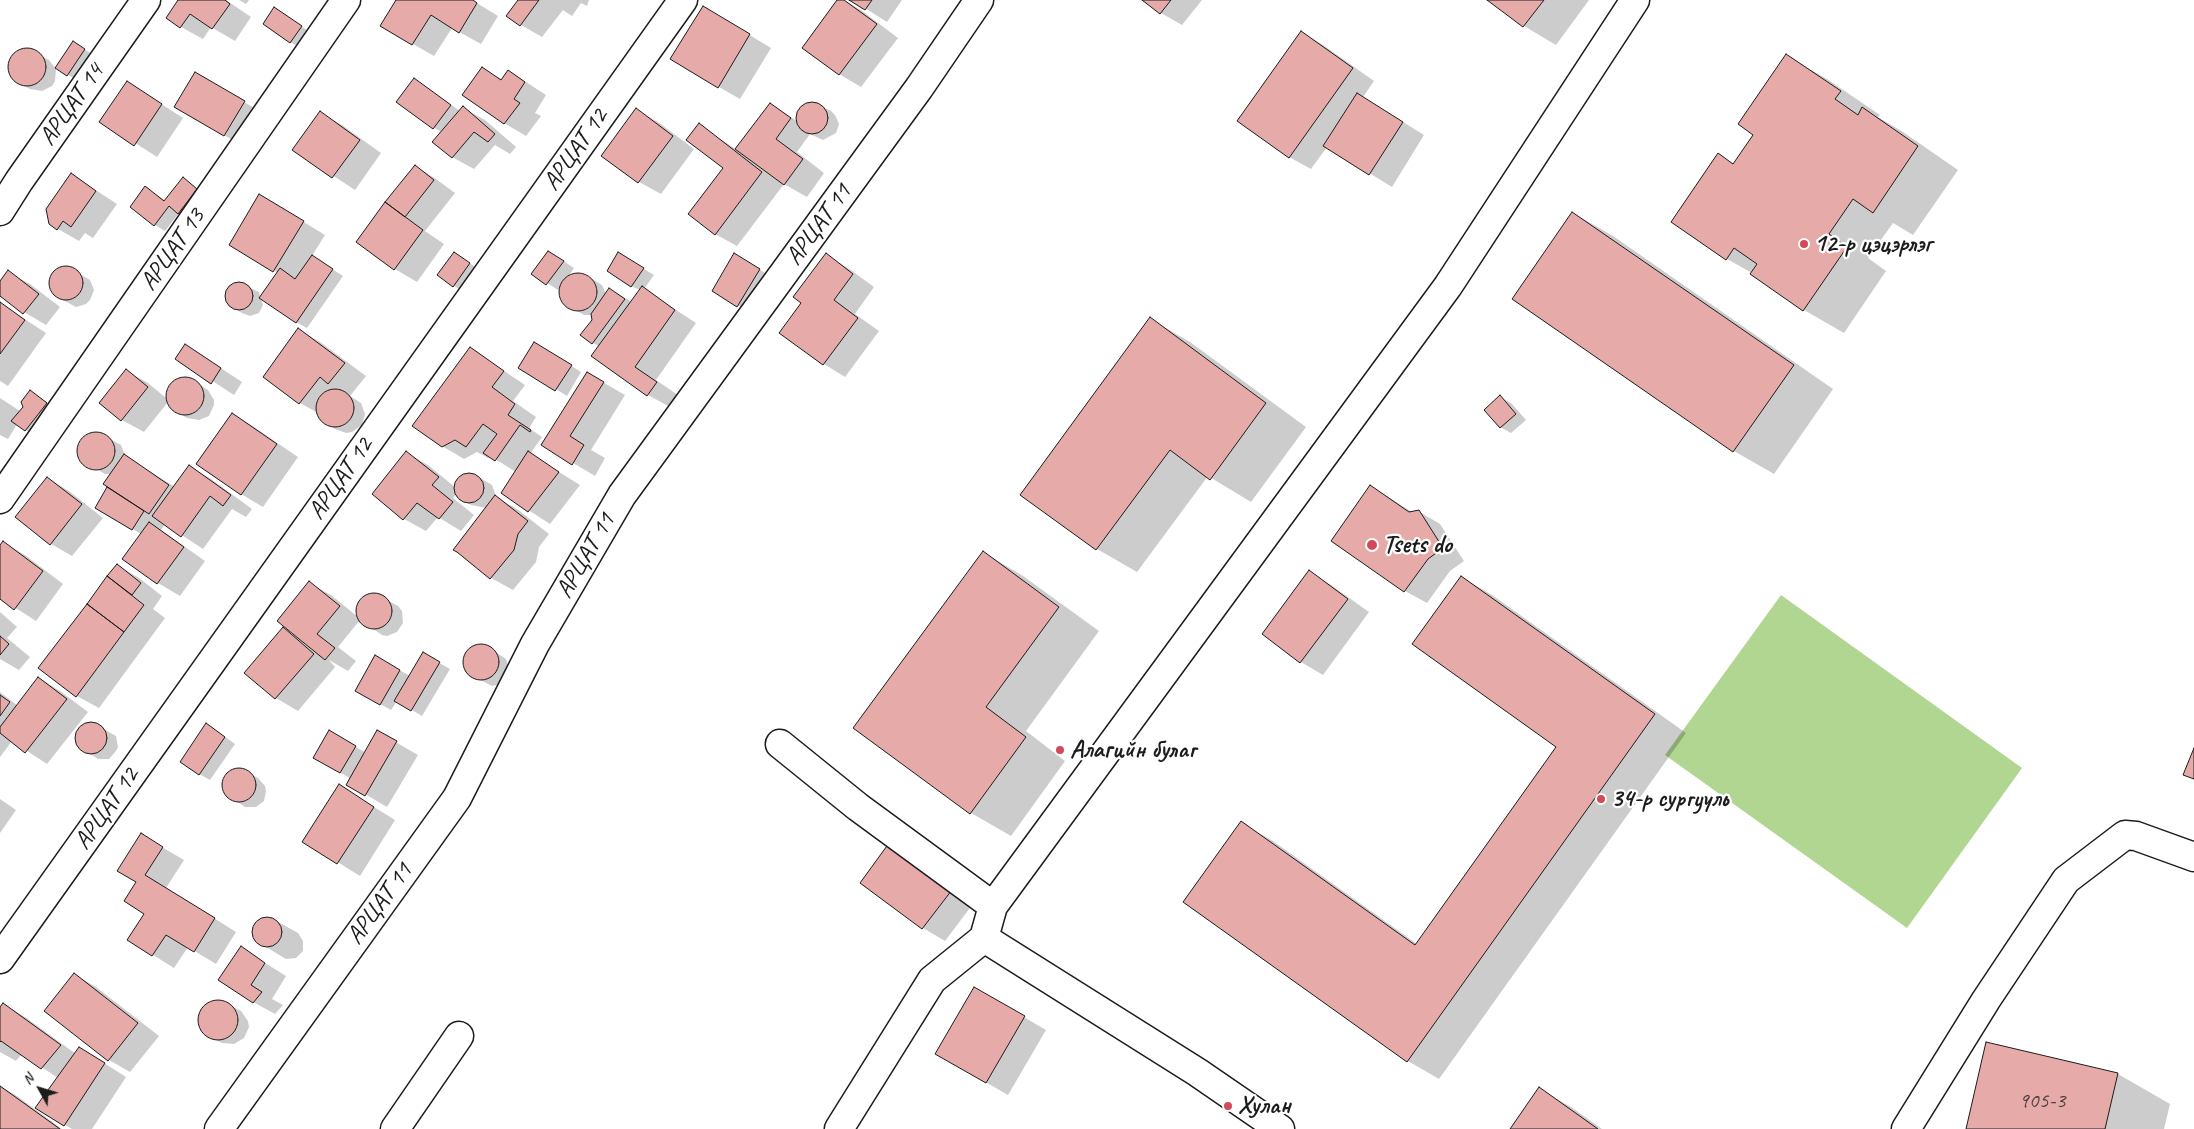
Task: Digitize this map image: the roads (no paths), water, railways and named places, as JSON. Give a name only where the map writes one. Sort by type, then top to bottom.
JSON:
[{"type":"street","name":"АРЦАТ 14","points":[[0,212],[146,0]]},
{"type":"street","name":"АРЦАТ 13","points":[[0,499],[346,0]]},
{"type":"street","name":"АРЦАТ 12","points":[[0,959],[683,0]]},
{"type":"street","name":"АРЦАТ 11","points":[[219,1129],[456,798],[535,644],[622,495],[919,88],[980,0]]},
{"type":"street","points":[[839,1129],[932,980],[984,938],[993,906],[1448,286],[1634,0]]},
{"type":"street","points":[[780,744],[858,807],[993,906]]},
{"type":"street","points":[[1906,1129],[1986,1000],[2066,880],[2125,835],[2136,836],[2194,857]]},
{"type":"street","points":[[984,938],[1197,1072],[1280,1129]]},
{"type":"street","points":[[395,1129],[459,1036]]},
{"type":"place","name":"12-р цэцэрлэг","points":[[1804,244]]},
{"type":"place","name":"Tsets do","points":[[1372,545]]},
{"type":"place","name":"Алагийн булаг","points":[[1060,750]]},
{"type":"place","name":"34-р сургууль","points":[[1601,799]]},
{"type":"place","name":"Хулан","points":[[1228,1106]]}]
